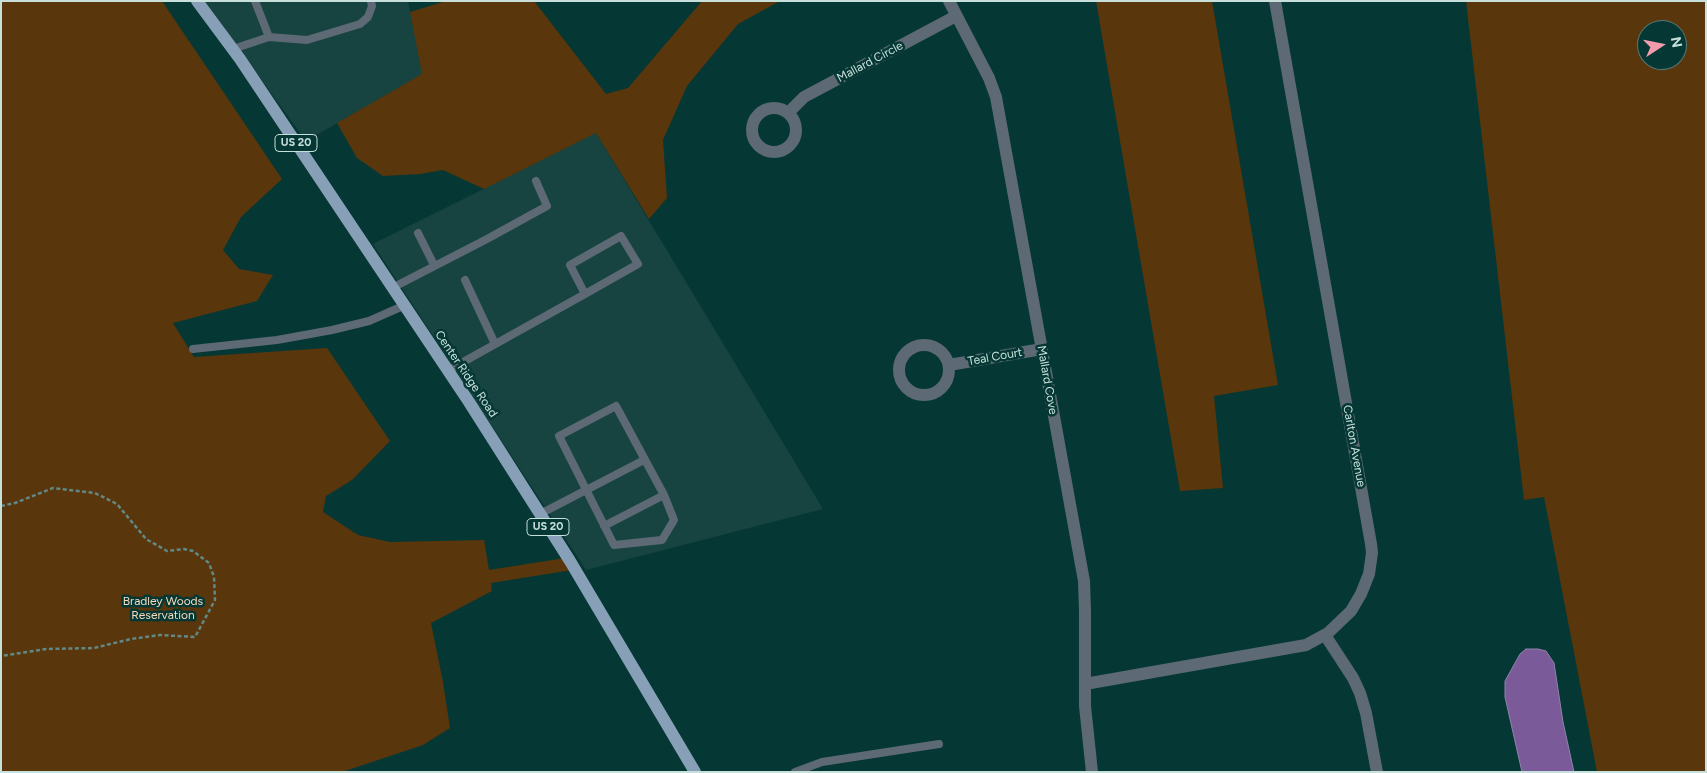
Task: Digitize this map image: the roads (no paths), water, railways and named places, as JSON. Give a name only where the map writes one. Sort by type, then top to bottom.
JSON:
[{"type":"main road","name":"Center Ridge Road","points":[[197,1],[233,49],[540,514],[696,772]]},
{"type":"street","name":"Mallard Cove","points":[[949,1],[989,78],[996,97],[1084,581],[1086,726],[1092,772]]},
{"type":"street","name":"Carlton Avenue","points":[[1085,684],[1306,644],[1325,635],[1343,620],[1356,603],[1369,574],[1372,552],[1275,1]]},
{"type":"street","name":"Mallard Circle","points":[[788,113],[804,97],[956,16]]},
{"type":"street","name":"Teal Court","points":[[949,365],[1042,349]]},
{"type":"street","points":[[1325,635],[1353,678],[1360,693],[1366,713],[1377,772]]},
{"type":"lane","points":[[255,1],[269,37]]},
{"type":"lane","points":[[233,49],[269,37],[307,40],[360,24],[368,17],[372,6],[371,1]]},
{"type":"lane","points":[[392,288],[547,206],[536,181]]},
{"type":"lane","points":[[418,234],[434,265]]},
{"type":"lane","points":[[447,371],[585,294],[638,264],[621,236],[570,265],[585,294]]},
{"type":"lane","points":[[465,280],[495,344]]},
{"type":"lane","points":[[194,349],[277,340],[332,330],[369,320],[403,306]]},
{"type":"lane","points":[[616,406],[644,460],[664,495],[674,520],[662,540],[614,545],[559,436],[616,406]]},
{"type":"lane","points":[[540,514],[644,460]]},
{"type":"lane","points":[[604,526],[664,495]]},
{"type":"lane","points":[[795,772],[822,762],[939,744]]},
{"type":"park label","name":"Bradley Woods Reservation","points":[[163,608]]}]
